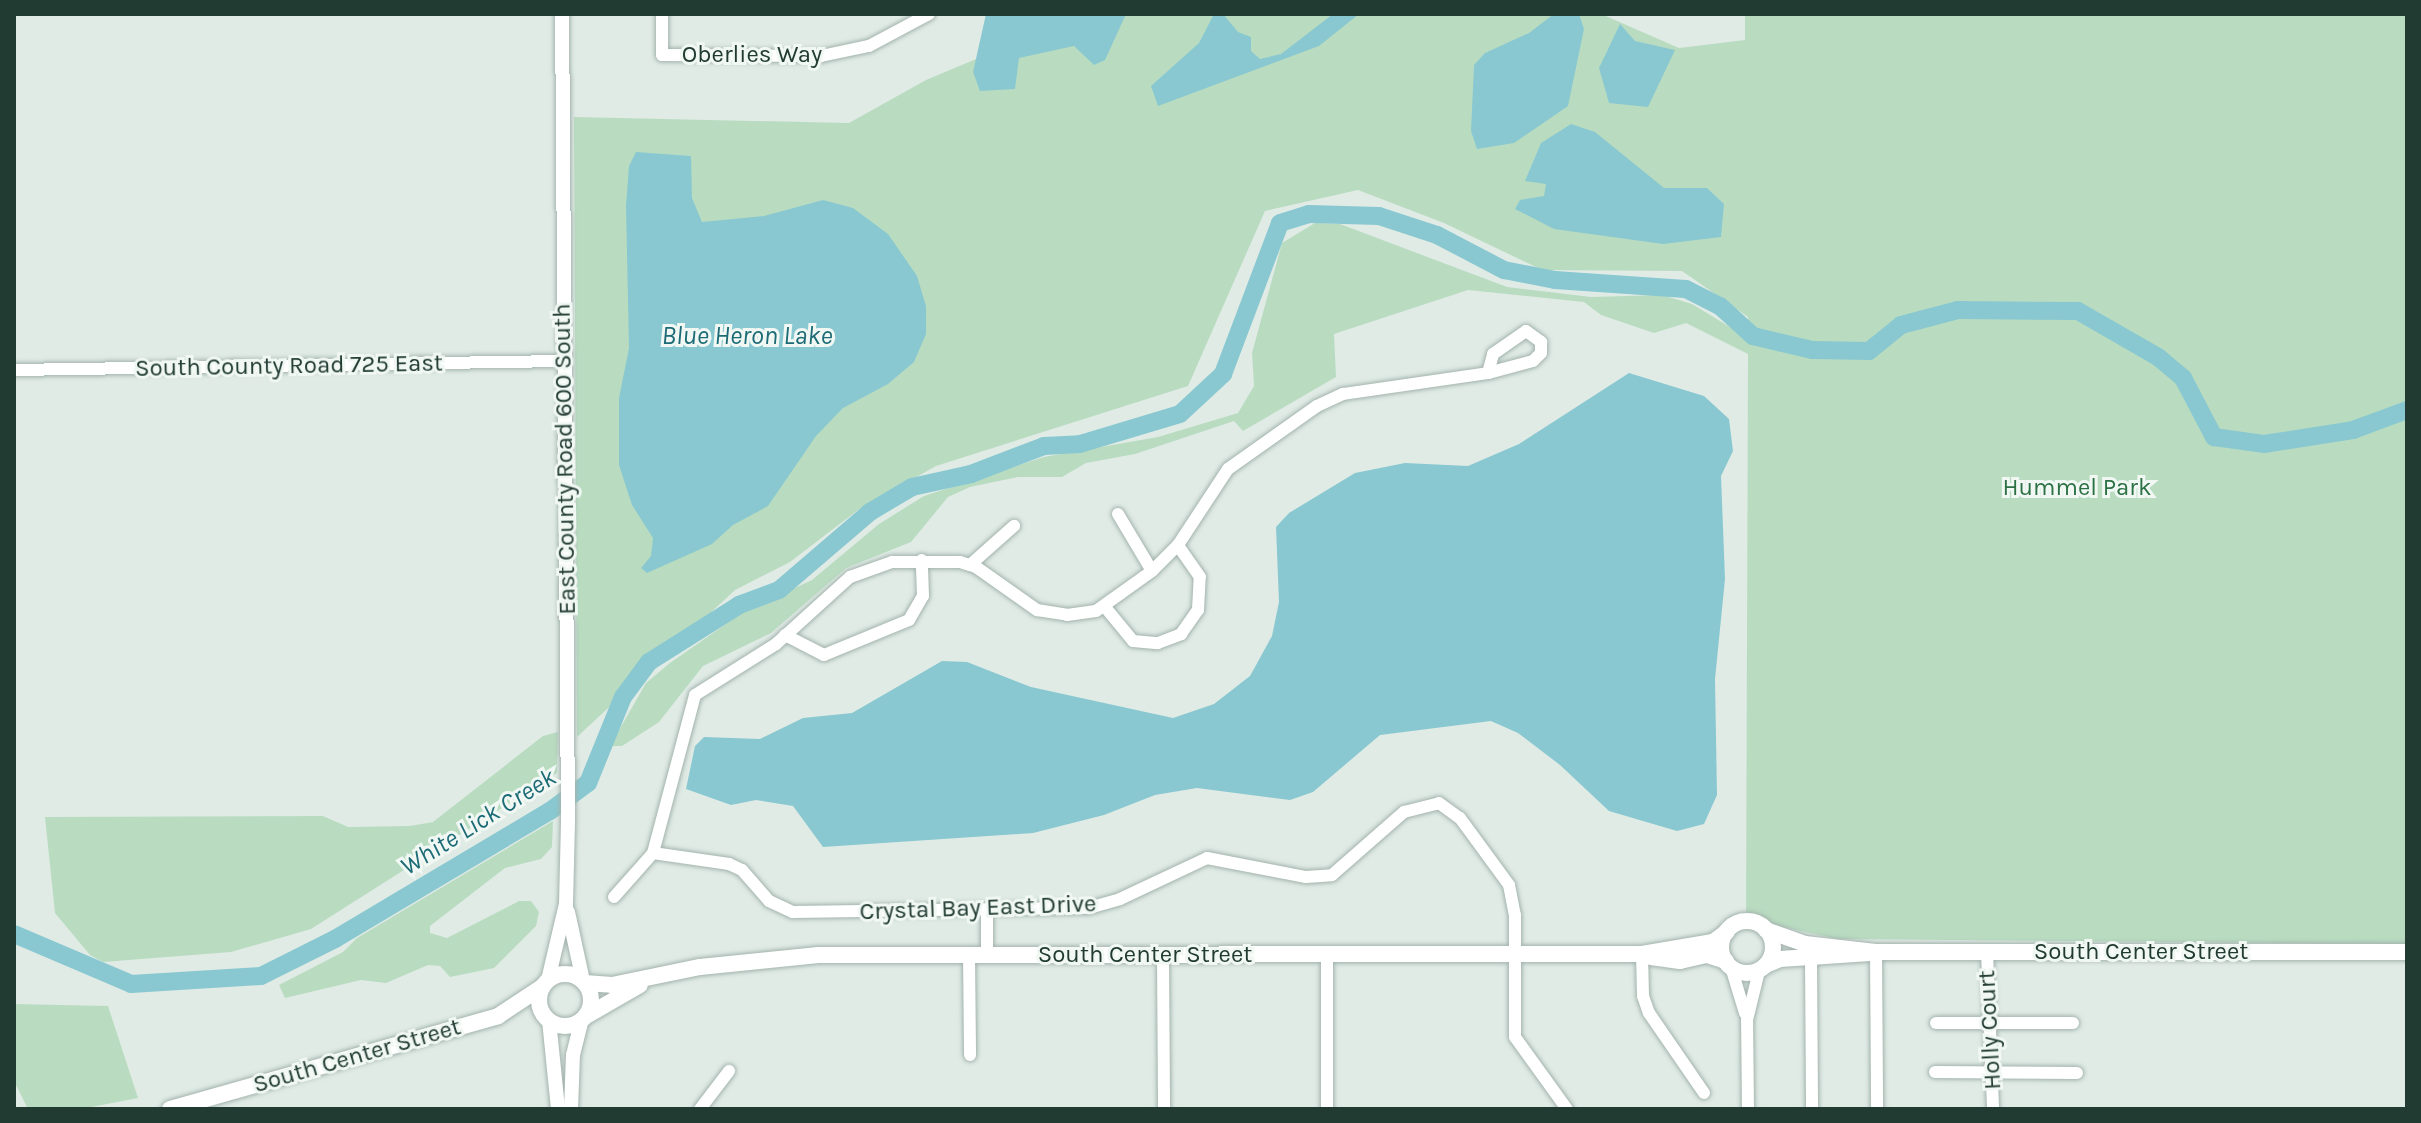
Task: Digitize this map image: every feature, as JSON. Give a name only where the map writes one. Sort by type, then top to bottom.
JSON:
[{"type":"main road","points":[[1746,922],[1766,930],[1773,951],[1763,968],[1745,973],[1728,964],[1722,947],[1727,932],[1746,922]]},
{"type":"main road","name":"South Center Street","points":[[1766,930],[1805,944],[1876,952]]},
{"type":"main road","name":"South Center Street","points":[[584,982],[649,979],[700,967],[790,957],[1642,954],[1713,942],[1727,932]]},
{"type":"main road","name":"South Center Street","points":[[1763,968],[1780,959],[1876,952],[2407,952]]},
{"type":"main road","name":"South Center Street","points":[[1642,954],[1660,961],[1707,955],[1728,964]]},
{"type":"main road","points":[[569,974],[584,982],[591,999],[584,1018],[565,1026],[547,1018],[539,1002],[545,984],[569,974]]},
{"type":"main road","name":"South Center Street","points":[[584,1018],[649,979]]},
{"type":"main road","name":"South Center Street","points":[[498,1016],[545,984]]},
{"type":"main road","name":"South Center Street","points":[[170,1109],[498,1016],[547,1018]]},
{"type":"street","name":"East County Road 600 South","points":[[545,984],[566,904],[568,823],[562,14]]},
{"type":"street","name":"Oberlies Way","points":[[662,14],[662,55],[843,54],[922,15]]},
{"type":"street","name":"South County Road 725 East","points":[[14,370],[564,361]]},
{"type":"street","points":[[614,897],[653,853],[695,695],[785,635],[850,577],[892,562],[922,560],[970,565],[1037,610],[1067,615],[1105,607],[1152,571],[1178,545],[1228,469],[1329,399],[1488,373]]},
{"type":"street","points":[[1118,514],[1152,571]]},
{"type":"street","points":[[970,565],[1014,526]]},
{"type":"street","points":[[1105,607],[1120,632],[1133,641],[1158,643],[1181,634],[1198,610],[1200,577],[1178,545]]},
{"type":"street","points":[[785,635],[824,655],[909,620],[923,596],[922,560]]},
{"type":"street","name":"Crystal Bay East Drive","points":[[653,853],[729,864],[742,870],[769,901],[793,912],[987,911],[1103,905],[1207,858],[1306,877],[1332,875],[1404,812],[1439,803],[1460,818],[1509,885],[1515,1037],[1567,1109]]},
{"type":"street","name":"East County Road 600 South","points":[[566,904],[584,982]]},
{"type":"street","points":[[987,911],[987,954]]},
{"type":"street","name":"Holly Court","points":[[1987,951],[1989,1073],[1993,1109]]},
{"type":"street","points":[[1876,952],[1877,1109]]},
{"type":"street","points":[[969,954],[970,1055]]},
{"type":"street","points":[[1642,954],[1644,1001],[1704,1093]]},
{"type":"street","points":[[1327,955],[1327,1109]]},
{"type":"street","points":[[1163,956],[1164,1109]]},
{"type":"street","points":[[1811,959],[1812,1109]]},
{"type":"street","points":[[1728,964],[1747,1020]]},
{"type":"street","points":[[1748,1109],[1747,1020],[1763,968]]},
{"type":"street","points":[[547,1018],[558,1109]]},
{"type":"street","points":[[571,1109],[573,1055],[584,1018]]},
{"type":"street","points":[[1936,1023],[2073,1023]]},
{"type":"street","points":[[700,1109],[729,1071]]},
{"type":"street","points":[[1935,1072],[2077,1073]]},
{"type":"green space","name":"Hummel Park","points":[[1084,14],[1601,14],[1679,48],[1745,40],[1745,14],[2407,14],[2407,944],[1838,939],[1746,919],[1748,354],[1686,323],[1654,333],[1601,315],[1584,302],[1468,290],[1334,334],[1336,377],[1243,431],[1234,421],[1135,454],[1086,463],[1062,477],[1018,477],[970,487],[948,497],[911,542],[846,568],[771,633],[703,666],[659,722],[622,746],[610,746],[646,683],[670,663],[743,612],[812,580],[879,524],[924,496],[1044,457],[1158,437],[1238,413],[1254,386],[1252,353],[1282,243],[1315,223],[1340,224],[1507,287],[1591,297],[1662,295],[1692,304],[1748,338],[1748,317],[1682,271],[1542,270],[1444,223],[1358,190],[1265,211],[1188,386],[936,466],[858,510],[790,562],[735,590],[577,737],[574,117],[849,123],[926,80]]},
{"type":"green space","points":[[558,732],[557,773],[311,929],[231,952],[103,962],[90,955],[55,913],[45,817],[323,816],[348,827],[410,826],[433,822],[543,736]]},
{"type":"green space","points":[[553,821],[552,847],[541,859],[505,868],[430,926],[430,933],[447,938],[519,901],[531,901],[539,912],[536,926],[494,968],[450,977],[440,966],[428,965],[386,983],[361,980],[285,998],[279,985],[343,952],[357,938]]},
{"type":"green space","points":[[14,1004],[108,1006],[138,1098],[86,1108],[28,1109],[14,1081]]},
{"type":"water","points":[[986,14],[1126,14],[1105,60],[1094,65],[1074,46],[1019,58],[1015,89],[980,91],[973,72]]},
{"type":"water","points":[[1214,14],[1223,14],[1238,32],[1251,37],[1251,51],[1260,59],[1281,54],[1333,14],[1359,14],[1319,46],[1158,106],[1151,86],[1199,43]]},
{"type":"water","points":[[1554,14],[1579,14],[1584,29],[1568,106],[1514,143],[1477,149],[1471,131],[1474,65],[1485,53],[1529,33]]},
{"type":"water","points":[[1620,24],[1635,41],[1675,50],[1648,107],[1609,103],[1599,68]]},
{"type":"water","points":[[1571,124],[1595,132],[1664,188],[1707,188],[1724,204],[1721,237],[1663,244],[1554,229],[1515,209],[1520,200],[1544,196],[1546,184],[1525,181],[1541,143]]},
{"type":"water","name":"Blue Heron Lake","points":[[636,152],[691,156],[692,198],[702,222],[764,216],[823,200],[853,208],[888,234],[917,276],[926,306],[926,334],[914,362],[888,384],[843,408],[816,436],[768,506],[733,525],[712,544],[647,573],[641,568],[651,556],[653,538],[632,505],[619,465],[619,398],[629,348],[626,206],[629,166]]},
{"type":"water","points":[[1629,373],[1704,396],[1729,419],[1733,451],[1721,476],[1725,579],[1715,679],[1717,795],[1704,824],[1677,831],[1609,811],[1560,765],[1518,733],[1491,721],[1380,735],[1313,792],[1290,800],[1197,788],[1155,795],[1104,815],[1033,833],[823,847],[793,806],[756,800],[731,805],[686,789],[695,746],[704,737],[760,739],[803,718],[852,713],[942,661],[967,662],[1031,687],[1173,718],[1214,704],[1250,676],[1272,636],[1279,602],[1276,527],[1289,513],[1355,473],[1405,463],[1468,466],[1519,444]]},
{"type":"waterway","name":"White Lick Creek","points":[[14,934],[131,984],[261,976],[335,939],[550,811],[588,783],[623,697],[649,662],[739,605],[779,590],[870,512],[912,487],[971,474],[1044,446],[1080,444],[1180,414],[1223,374],[1280,223],[1309,214],[1379,216],[1437,235],[1504,270],[1555,280],[1686,289],[1720,306],[1753,336],[1812,350],[1869,351],[1901,325],[1958,310],[2078,311],[2158,357],[2183,378],[2214,437],[2264,444],[2353,430],[2407,410]]}]
